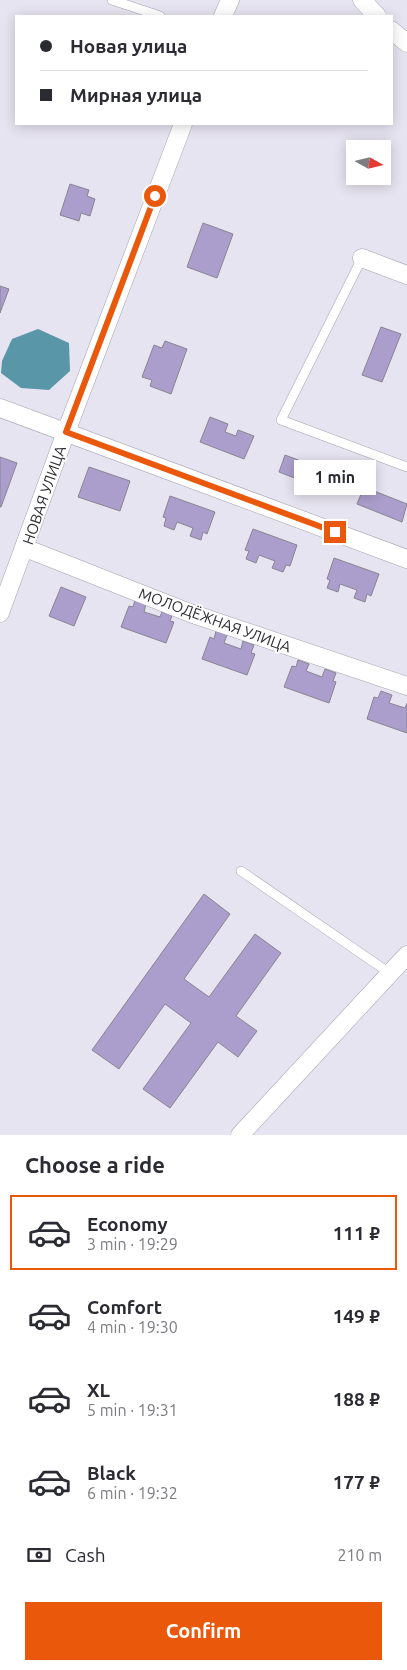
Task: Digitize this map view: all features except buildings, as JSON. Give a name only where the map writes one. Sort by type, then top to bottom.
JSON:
[{"type":"street","points":[[224,15],[230,0]]},
{"type":"street","points":[[362,0],[376,15]]},
{"type":"street","points":[[393,32],[407,43]]},
{"type":"street","name":"НОВАЯ УЛИЦА","points":[[0,613],[182,125]]},
{"type":"street","points":[[362,258],[407,275]]},
{"type":"street","points":[[0,408],[407,559]]},
{"type":"street","name":"МОЛОДЁЖНАЯ УЛИЦА","points":[[25,548],[190,613],[407,686]]},
{"type":"street","points":[[240,1135],[407,955]]},
{"type":"lane","points":[[112,0],[157,15]]},
{"type":"lane","points":[[362,258],[281,420],[407,467]]},
{"type":"lane","points":[[241,871],[391,974]]},
{"type":"water","points":[[38,329],[69,343],[70,371],[49,390],[21,388],[1,373],[2,361],[12,339]]},
{"type":"route","points":[[155,196],[66,432],[335,532]]}]
